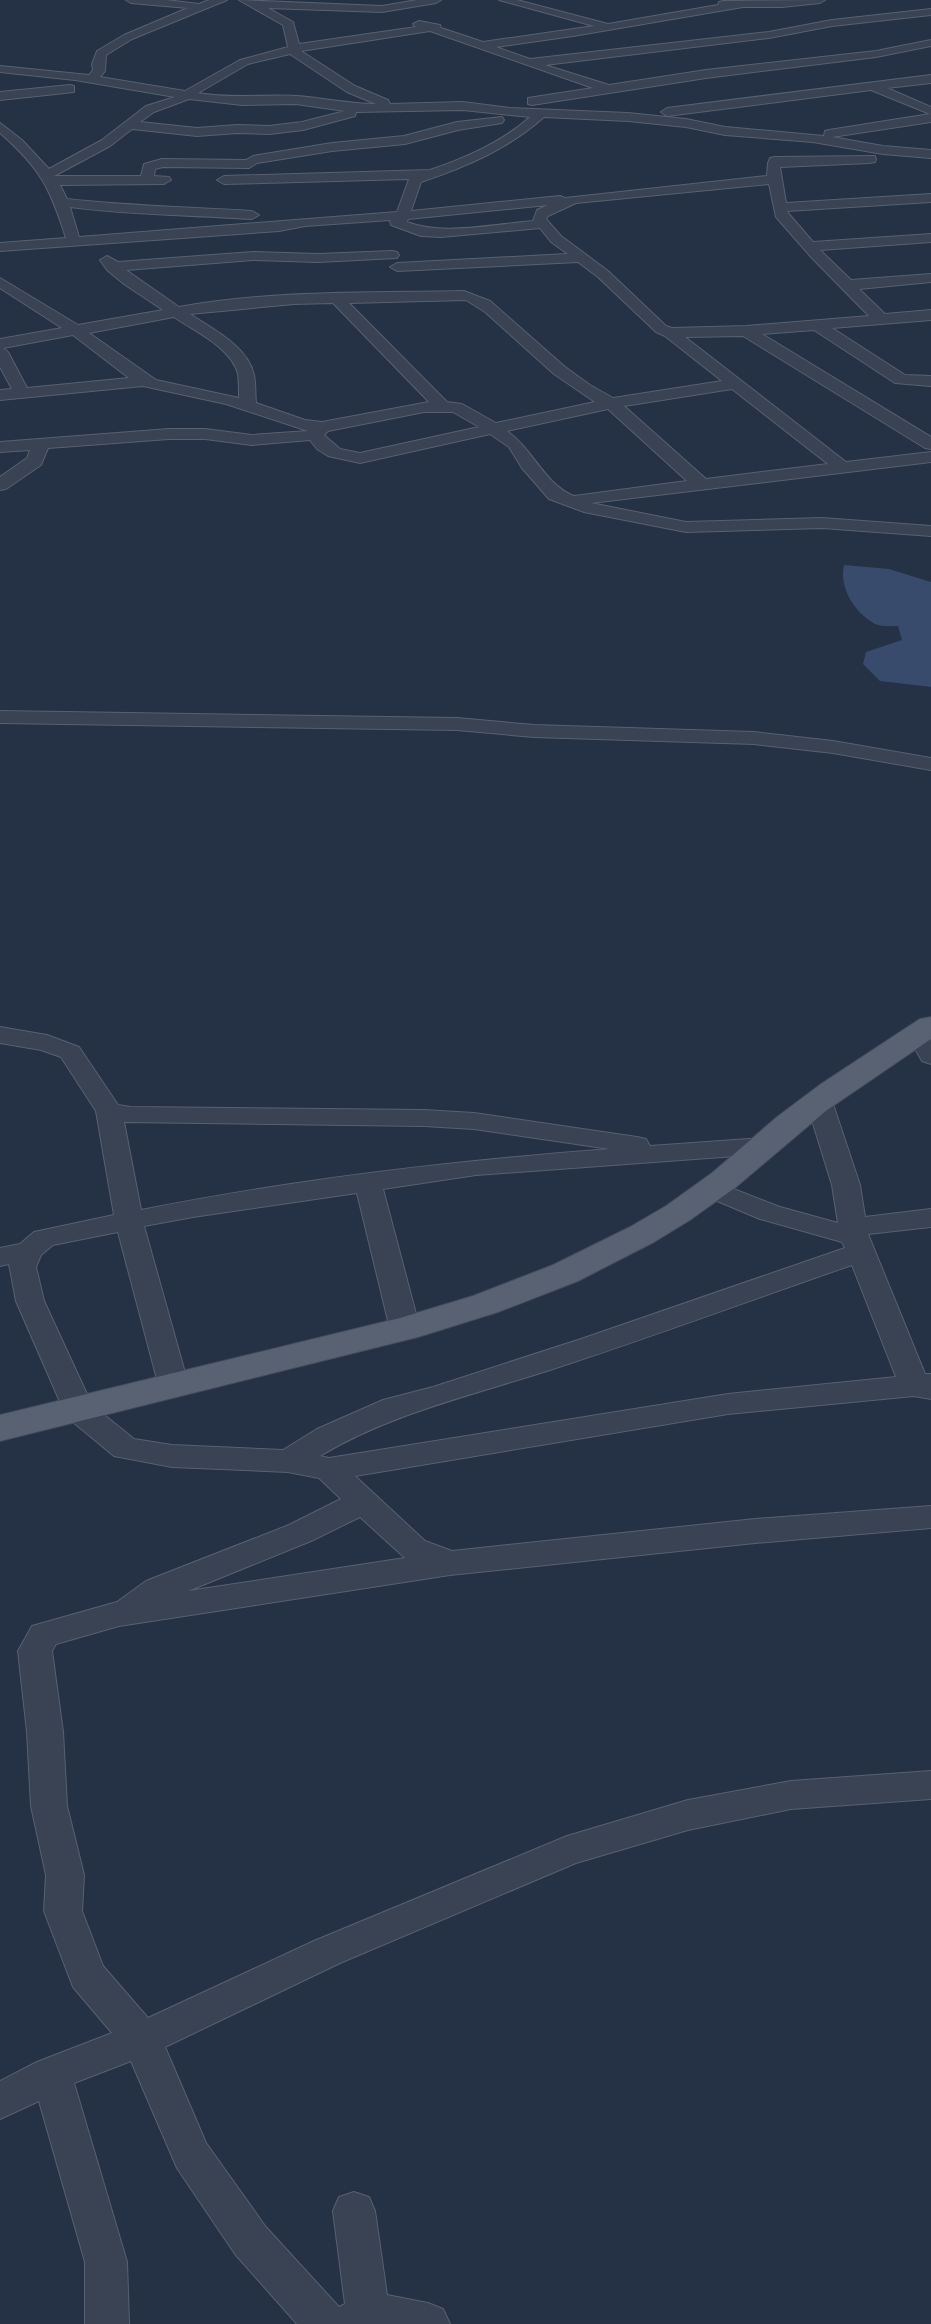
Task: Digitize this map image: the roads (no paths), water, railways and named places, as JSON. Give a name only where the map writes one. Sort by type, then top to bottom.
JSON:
[{"type":"main road","points":[[0,1428],[79,1411],[405,1329],[455,1315],[549,1279],[629,1243],[710,1191],[819,1101],[878,1058],[927,1038]]},
{"type":"street","points":[[131,0],[172,4],[295,5],[382,9],[436,0]]},
{"type":"street","points":[[504,0],[610,27]]},
{"type":"street","points":[[482,45],[610,27],[739,5],[820,0]]},
{"type":"street","points":[[700,1],[739,5]]},
{"type":"street","points":[[700,1],[739,19]]},
{"type":"street","points":[[91,79],[99,71],[98,59],[106,49],[128,36],[205,5]]},
{"type":"street","points":[[237,5],[268,14],[289,24],[292,49],[296,54],[351,89],[396,108]]},
{"type":"street","points":[[382,9],[402,19],[436,27],[529,63],[608,89]]},
{"type":"street","points":[[529,63],[769,35],[832,23],[931,12]]},
{"type":"street","points":[[774,22],[832,23]]},
{"type":"street","points":[[789,32],[750,25],[842,74],[931,111]]},
{"type":"street","points":[[49,178],[118,135],[150,109],[186,95],[244,62],[292,49],[436,27]]},
{"type":"street","points":[[0,69],[91,79],[186,95],[242,101],[296,100],[364,108],[470,107],[556,98],[662,81],[876,54],[931,43]]},
{"type":"street","points":[[628,117],[931,79]]},
{"type":"street","points":[[662,81],[714,105]]},
{"type":"street","points":[[0,96],[131,85]]},
{"type":"street","points":[[470,107],[539,115],[628,117],[751,134],[813,138],[931,154]]},
{"type":"street","points":[[130,125],[197,132],[289,129],[364,108]]},
{"type":"street","points":[[147,180],[149,167],[162,163],[249,164],[253,160],[297,152],[405,140],[477,122],[539,115]]},
{"type":"street","points":[[400,219],[415,180],[467,162],[521,131],[539,115]]},
{"type":"street","points":[[813,138],[845,130],[931,118]]},
{"type":"street","points":[[0,128],[7,139],[44,168],[61,202],[74,242]]},
{"type":"street","points":[[118,135],[168,130]]},
{"type":"street","points":[[751,134],[770,156],[781,214],[881,319]]},
{"type":"street","points":[[770,156],[841,143]]},
{"type":"street","points":[[770,156],[931,159]]},
{"type":"street","points":[[249,164],[249,180]]},
{"type":"street","points":[[206,180],[429,174]]},
{"type":"street","points":[[49,178],[175,180]]},
{"type":"street","points":[[0,247],[279,227],[337,219],[383,217],[400,219],[774,179]]},
{"type":"street","points":[[780,207],[931,198]]},
{"type":"street","points":[[573,199],[542,213],[539,219],[556,239],[603,274],[661,329],[670,333],[842,467]]},
{"type":"street","points":[[61,202],[125,210],[181,210],[337,219]]},
{"type":"street","points":[[125,210],[136,236]]},
{"type":"street","points":[[356,218],[370,240],[401,277]]},
{"type":"street","points":[[400,219],[421,232],[441,233],[542,224]]},
{"type":"street","points":[[809,246],[931,238]]},
{"type":"street","points":[[92,241],[112,267],[129,281],[223,343],[242,364],[246,375],[248,406]]},
{"type":"street","points":[[112,267],[253,256],[318,258],[475,297],[561,370],[596,397],[611,403],[700,483]]},
{"type":"street","points":[[0,344],[227,305],[337,299],[401,277],[581,258]]},
{"type":"street","points":[[849,285],[931,278]]},
{"type":"street","points":[[0,282],[76,331],[145,381]]},
{"type":"street","points":[[337,299],[441,405]]},
{"type":"street","points":[[670,333],[746,331],[931,315]]},
{"type":"street","points":[[817,325],[901,381],[931,381]]},
{"type":"street","points":[[746,331],[931,444]]},
{"type":"street","points":[[0,352],[22,393]]},
{"type":"street","points":[[0,395],[145,381],[230,400],[319,431]]},
{"type":"street","points":[[319,431],[320,444],[346,458],[360,458],[611,403],[736,384]]},
{"type":"street","points":[[0,447],[170,434],[205,434],[252,440],[319,431],[396,411],[441,405],[456,407],[515,444],[528,464],[555,495],[584,507],[686,527],[822,523],[931,531]]},
{"type":"street","points":[[0,485],[35,461],[40,443]]},
{"type":"street","points":[[562,499],[575,500],[700,483],[931,457]]},
{"type":"street","points":[[0,717],[457,724],[534,731],[754,738],[833,747],[931,764]]},
{"type":"street","points":[[0,1035],[47,1043],[70,1052],[109,1111],[129,1221],[174,1387]]},
{"type":"street","points":[[763,1146],[613,1159],[476,1167],[369,1182],[194,1208],[44,1238],[14,1254],[22,1267],[30,1301],[79,1411],[125,1448],[172,1456],[288,1461],[329,1469],[728,1404],[926,1386],[856,1239],[846,1185],[819,1101]]},
{"type":"street","points":[[109,1111],[131,1115],[160,1116],[464,1120],[689,1152]]},
{"type":"street","points":[[613,1159],[693,1163],[710,1191],[770,1214],[856,1239]]},
{"type":"street","points":[[369,1182],[405,1329]]},
{"type":"street","points":[[288,1461],[328,1437],[394,1407],[440,1395],[594,1345],[856,1239],[931,1218]]},
{"type":"street","points":[[329,1469],[414,1549],[450,1563]]},
{"type":"street","points":[[119,1614],[158,1590],[300,1533],[363,1502]]},
{"type":"street","points":[[326,2324],[250,2240],[191,2155],[142,2039],[87,1975],[63,1911],[65,1875],[50,1806],[45,1732],[34,1651],[44,1635],[119,1614],[450,1563],[755,1531],[931,1517]]},
{"type":"street","points":[[240,1557],[259,1564],[269,1575],[274,1591]]},
{"type":"street","points":[[0,2101],[51,2074],[142,2039],[327,1952],[567,1851],[688,1815],[791,1795],[931,1785]]},
{"type":"street","points":[[51,2074],[106,2262],[107,2324]]},
{"type":"street","points":[[354,2211],[362,2322],[384,2315],[428,2324]]},
{"type":"water","points":[[844,565],[889,569],[931,582],[931,687],[880,681],[863,664],[866,652],[902,640],[898,626],[875,624],[855,606],[846,591]]}]
